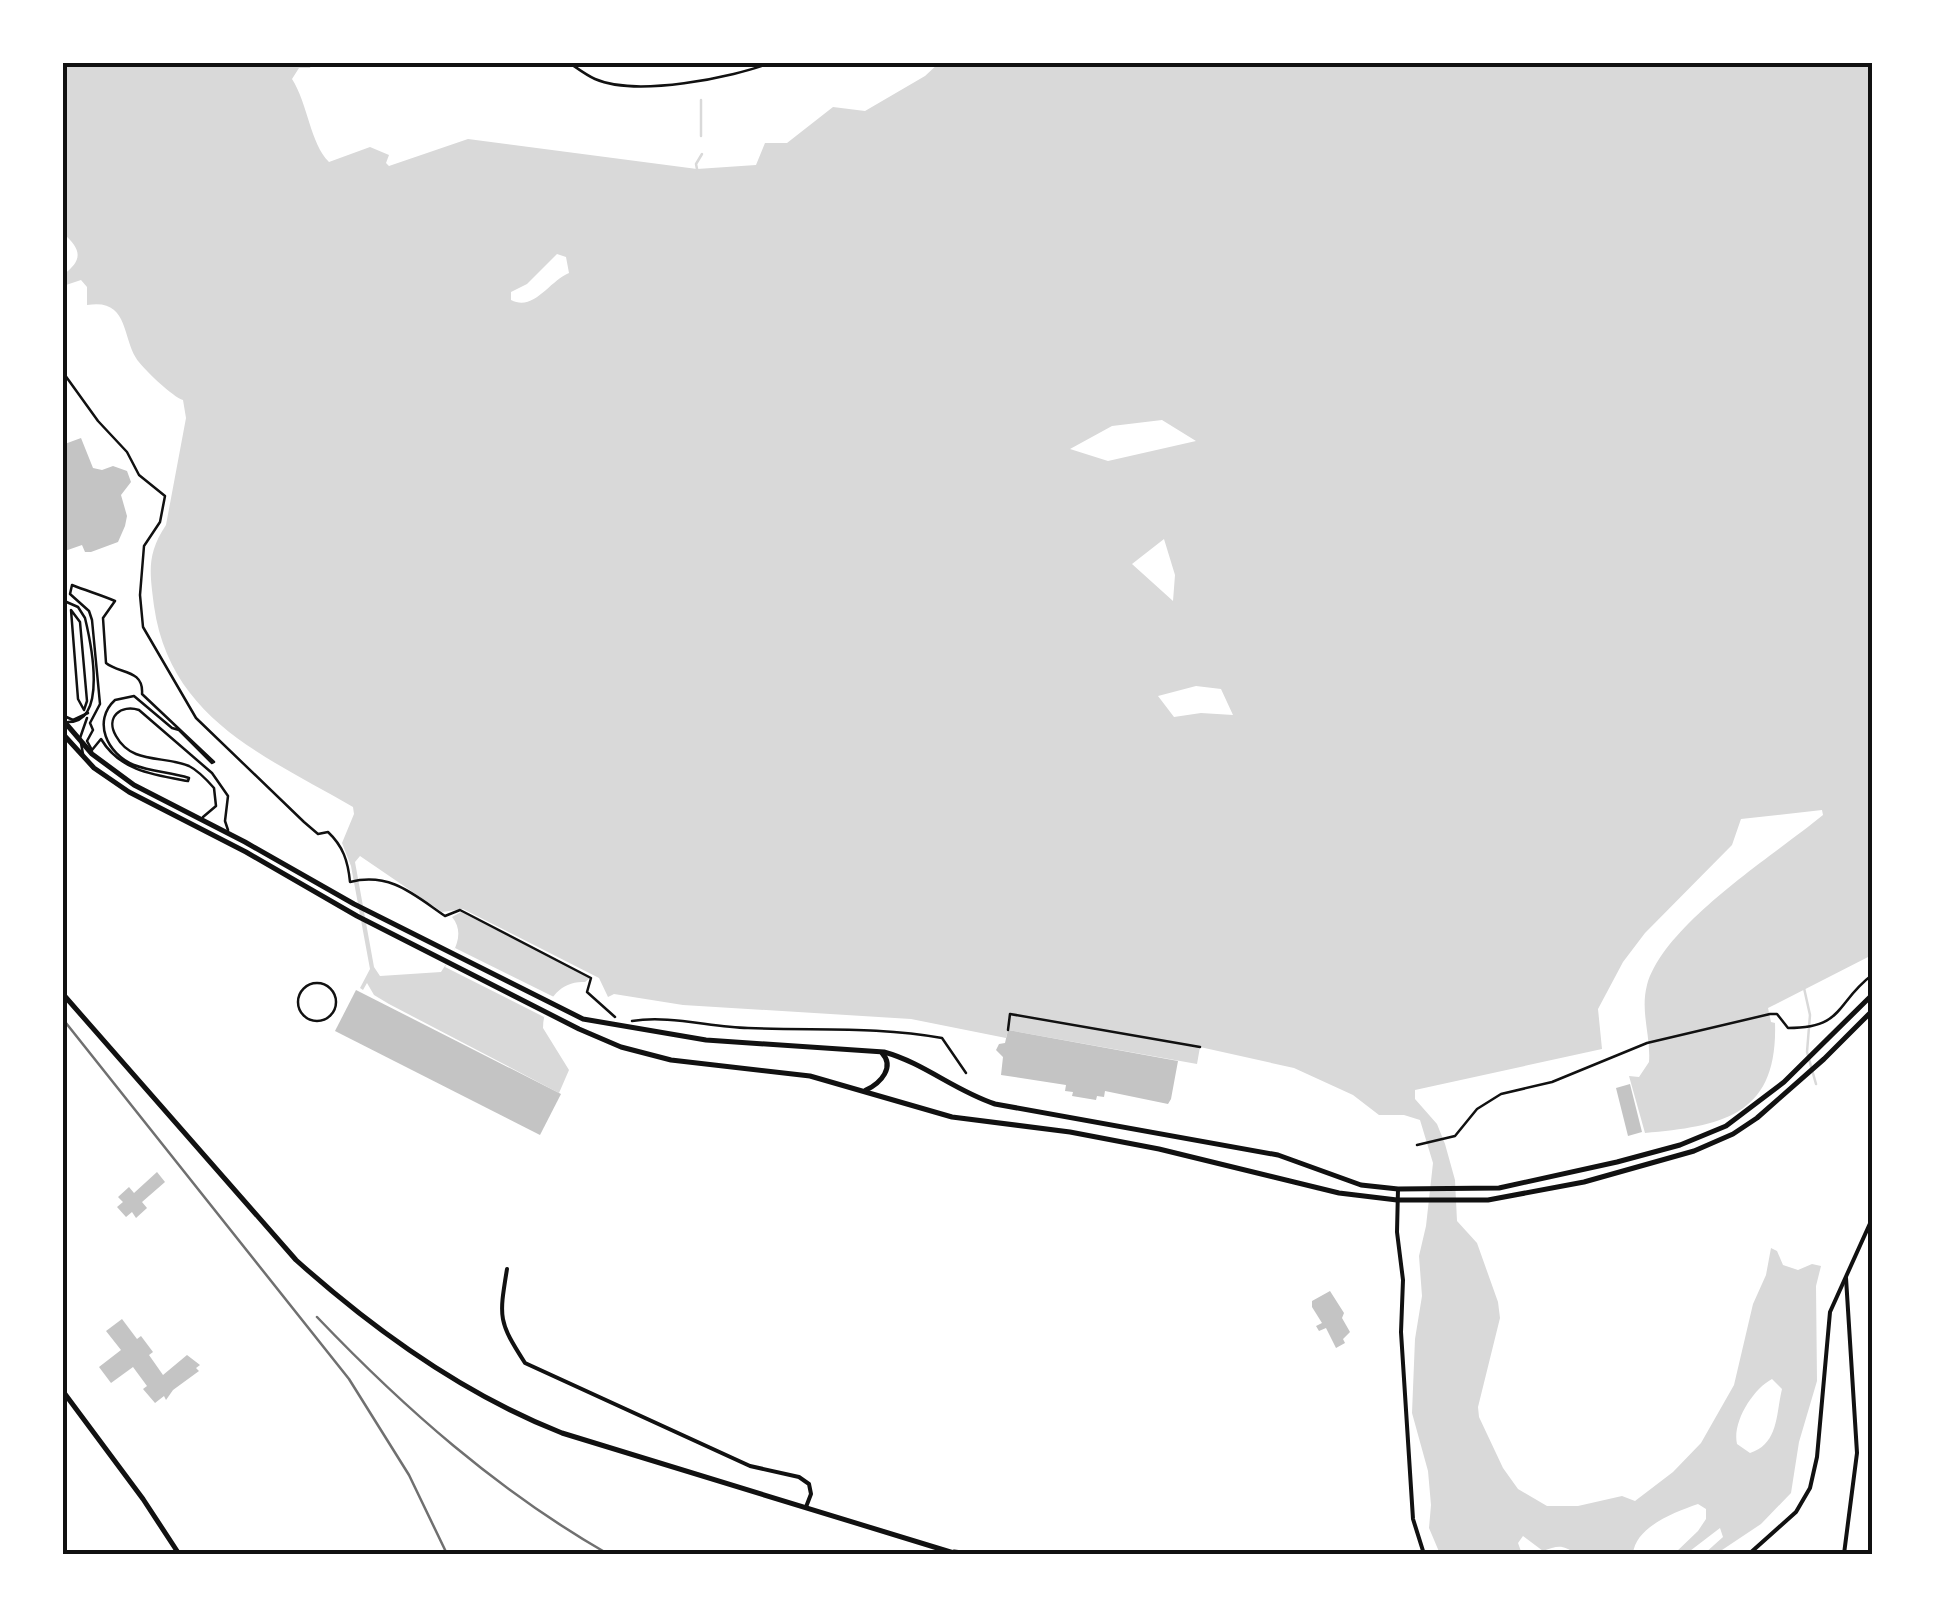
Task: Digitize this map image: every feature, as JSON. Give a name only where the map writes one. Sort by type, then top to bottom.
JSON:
[{"type":"main road","points":[[63,719],[92,754],[134,785],[354,904],[552,1005],[596,1023],[741,1044],[878,1051],[906,1058],[995,1104],[1278,1155],[1344,1180],[1398,1189],[1499,1188],[1562,1176],[1697,1139],[1742,1116],[1818,1050],[1872,996]]},
{"type":"main road","points":[[62,732],[86,760],[129,792],[246,852],[357,916],[612,1044],[652,1056],[795,1073],[952,1117],[1103,1138],[1224,1163],[1326,1191],[1397,1200],[1510,1197],[1584,1182],[1707,1146],[1747,1125],[1807,1076],[1872,1011]]},
{"type":"main road","points":[[62,992],[296,1260],[338,1298],[455,1379],[520,1417],[562,1433],[957,1554]]},
{"type":"main road","points":[[858,1089],[872,1087],[886,1072],[887,1060],[878,1051]]},
{"type":"main road","points":[[62,1390],[179,1554]]},
{"type":"main road","points":[[942,1550],[971,1554]]},
{"type":"street","points":[[568,62],[598,80],[674,84],[741,73],[773,62]]},
{"type":"street","points":[[72,585],[114,601],[103,618],[106,663],[137,677],[142,694],[214,762],[134,696],[118,698],[108,706],[102,722],[104,732],[113,748],[134,765],[169,771],[188,781],[129,767],[111,754],[101,739],[92,750],[88,744],[93,730],[90,722],[100,704],[92,620],[89,611],[70,592],[72,585]]},
{"type":"street","points":[[62,600],[78,607],[86,622],[92,708],[80,742],[86,760]]},
{"type":"street","points":[[71,610],[80,623],[88,701],[84,710],[78,699],[71,610]]},
{"type":"street","points":[[190,814],[202,818],[211,813],[217,803],[216,790],[190,767],[151,760],[128,749],[113,730],[113,719],[119,711],[130,707],[139,710],[220,782],[228,796],[225,820],[232,835]]},
{"type":"street","points":[[63,719],[80,721],[92,708]]},
{"type":"street","points":[[85,723],[85,740],[92,754]]},
{"type":"street","points":[[312,984],[324,984],[335,998],[334,1010],[319,1021],[307,1018],[298,1003],[302,991],[312,984]]},
{"type":"street","points":[[1398,1189],[1396,1232],[1403,1280],[1400,1332],[1413,1519],[1424,1554]]},
{"type":"street","points":[[1748,1554],[1796,1512],[1810,1488],[1817,1457],[1830,1312],[1872,1219]]},
{"type":"street","points":[[506,1269],[500,1313],[504,1330],[525,1363],[750,1466],[799,1477],[809,1484],[811,1494],[806,1507]]},
{"type":"street","points":[[1844,1554],[1857,1453],[1846,1273]]},
{"type":"path","points":[[62,370],[98,421],[127,452],[139,475],[165,496],[160,522],[144,546],[140,595],[143,626],[196,718],[318,834],[328,832],[334,837],[346,858],[350,882],[386,879],[448,916],[460,910],[591,978],[587,992],[618,1019]]},
{"type":"path","points":[[1417,1145],[1455,1136],[1490,1099],[1552,1082],[1647,1043],[1770,1014],[1778,1014],[1786,1027],[1815,1026],[1834,1016],[1872,976]]},
{"type":"path","points":[[1008,1030],[1010,1014],[1200,1047]]},
{"type":"path","points":[[626,1020],[750,1028],[900,1030],[942,1038],[966,1073]]},
{"type":"shaded area","points":[[63,63],[312,63],[310,68],[299,68],[292,79],[317,145],[329,162],[370,147],[389,155],[389,166],[468,139],[697,169],[756,165],[765,143],[787,143],[833,107],[865,111],[925,76],[939,63],[1872,63],[1872,955],[1768,1008],[1771,1022],[1775,1023],[1767,1078],[1755,1097],[1740,1110],[1698,1126],[1645,1133],[1629,1076],[1639,1077],[1649,1062],[1645,995],[1657,962],[1697,915],[1823,815],[1822,810],[1741,819],[1732,845],[1645,933],[1623,962],[1598,1009],[1602,1049],[1415,1090],[1415,1099],[1437,1124],[1445,1144],[1455,1180],[1457,1221],[1477,1243],[1498,1302],[1500,1318],[1478,1407],[1479,1417],[1503,1468],[1518,1489],[1547,1506],[1578,1506],[1622,1496],[1635,1501],[1673,1472],[1701,1443],[1734,1385],[1771,1248],[1777,1251],[1783,1265],[1798,1270],[1812,1264],[1821,1266],[1816,1286],[1817,1381],[1799,1442],[1791,1493],[1761,1524],[1716,1554],[1704,1554],[1723,1537],[1720,1528],[1686,1554],[1674,1554],[1706,1519],[1706,1509],[1698,1504],[1648,1528],[1635,1544],[1633,1554],[1575,1554],[1560,1547],[1543,1551],[1523,1536],[1518,1543],[1522,1554],[1440,1554],[1429,1528],[1428,1471],[1412,1413],[1415,1339],[1422,1296],[1419,1256],[1433,1163],[1420,1120],[1404,1115],[1379,1115],[1353,1095],[1294,1068],[1200,1047],[1197,1064],[1008,1030],[1006,1038],[911,1019],[683,1005],[614,994],[608,997],[599,978],[463,909],[442,912],[360,856],[355,862],[374,967],[380,976],[441,972],[458,938],[452,917],[461,912],[590,978],[560,989],[546,1010],[543,1028],[569,1070],[559,1093],[389,1004],[374,995],[367,983],[363,990],[360,988],[370,969],[351,866],[342,843],[354,814],[353,807],[227,730],[179,678],[164,645],[154,606],[151,564],[166,525],[186,418],[183,400],[139,362],[117,313],[100,304],[87,305],[87,287],[81,280],[63,286],[63,275],[78,255],[63,233],[66,225],[62,219],[62,149],[66,142],[62,138]],"holes":[[[557,254],[566,257],[569,273],[534,299],[519,303],[511,300],[511,292],[527,284]],[[1162,420],[1196,441],[1108,461],[1070,449],[1112,426]],[[1164,539],[1175,575],[1173,601],[1132,564]],[[1196,686],[1221,689],[1233,715],[1201,713],[1174,717],[1158,696]],[[1772,1379],[1782,1389],[1771,1435],[1750,1453],[1737,1444],[1736,1435],[1741,1416],[1758,1390]]]},
{"type":"pier","points":[[455,948],[554,997],[544,1017],[445,967]]},
{"type":"building","points":[[81,438],[93,468],[113,466],[127,471],[131,482],[121,495],[127,516],[118,542],[91,552],[85,552],[82,545],[62,552],[62,445]]},
{"type":"building","points":[[356,990],[561,1094],[540,1135],[335,1031]]},
{"type":"building","points":[[1008,1030],[1178,1061],[1171,1099],[1168,1104],[1105,1091],[1104,1097],[1097,1096],[1096,1100],[1072,1096],[1073,1092],[1065,1091],[1066,1085],[1001,1075],[1003,1057],[996,1050],[1005,1043]]},
{"type":"building","points":[[1630,1084],[1642,1132],[1628,1136],[1616,1088]]},
{"type":"building","points":[[157,1172],[165,1182],[142,1202],[147,1208],[136,1218],[132,1212],[126,1217],[117,1207],[123,1202],[118,1197],[129,1187],[134,1193]]},
{"type":"building","points":[[1330,1291],[1350,1332],[1343,1339],[1345,1343],[1336,1348],[1326,1328],[1319,1331],[1316,1326],[1322,1323],[1312,1307],[1312,1301]]},
{"type":"building","points":[[122,1319],[153,1352],[149,1355],[163,1375],[187,1355],[200,1365],[196,1368],[199,1371],[166,1400],[164,1396],[155,1403],[133,1367],[111,1383],[99,1367],[121,1350],[106,1331]]},
{"type":"waterway","points":[[701,100],[701,136]]},
{"type":"waterway","points":[[697,169],[702,154]]},
{"type":"waterway","points":[[1804,988],[1810,1015],[1807,1052],[1816,1084]]},
{"type":"railway","points":[[62,1018],[349,1379],[409,1475],[447,1554]]},
{"type":"railway","points":[[317,1317],[454,1446],[528,1503],[608,1554]]}]
